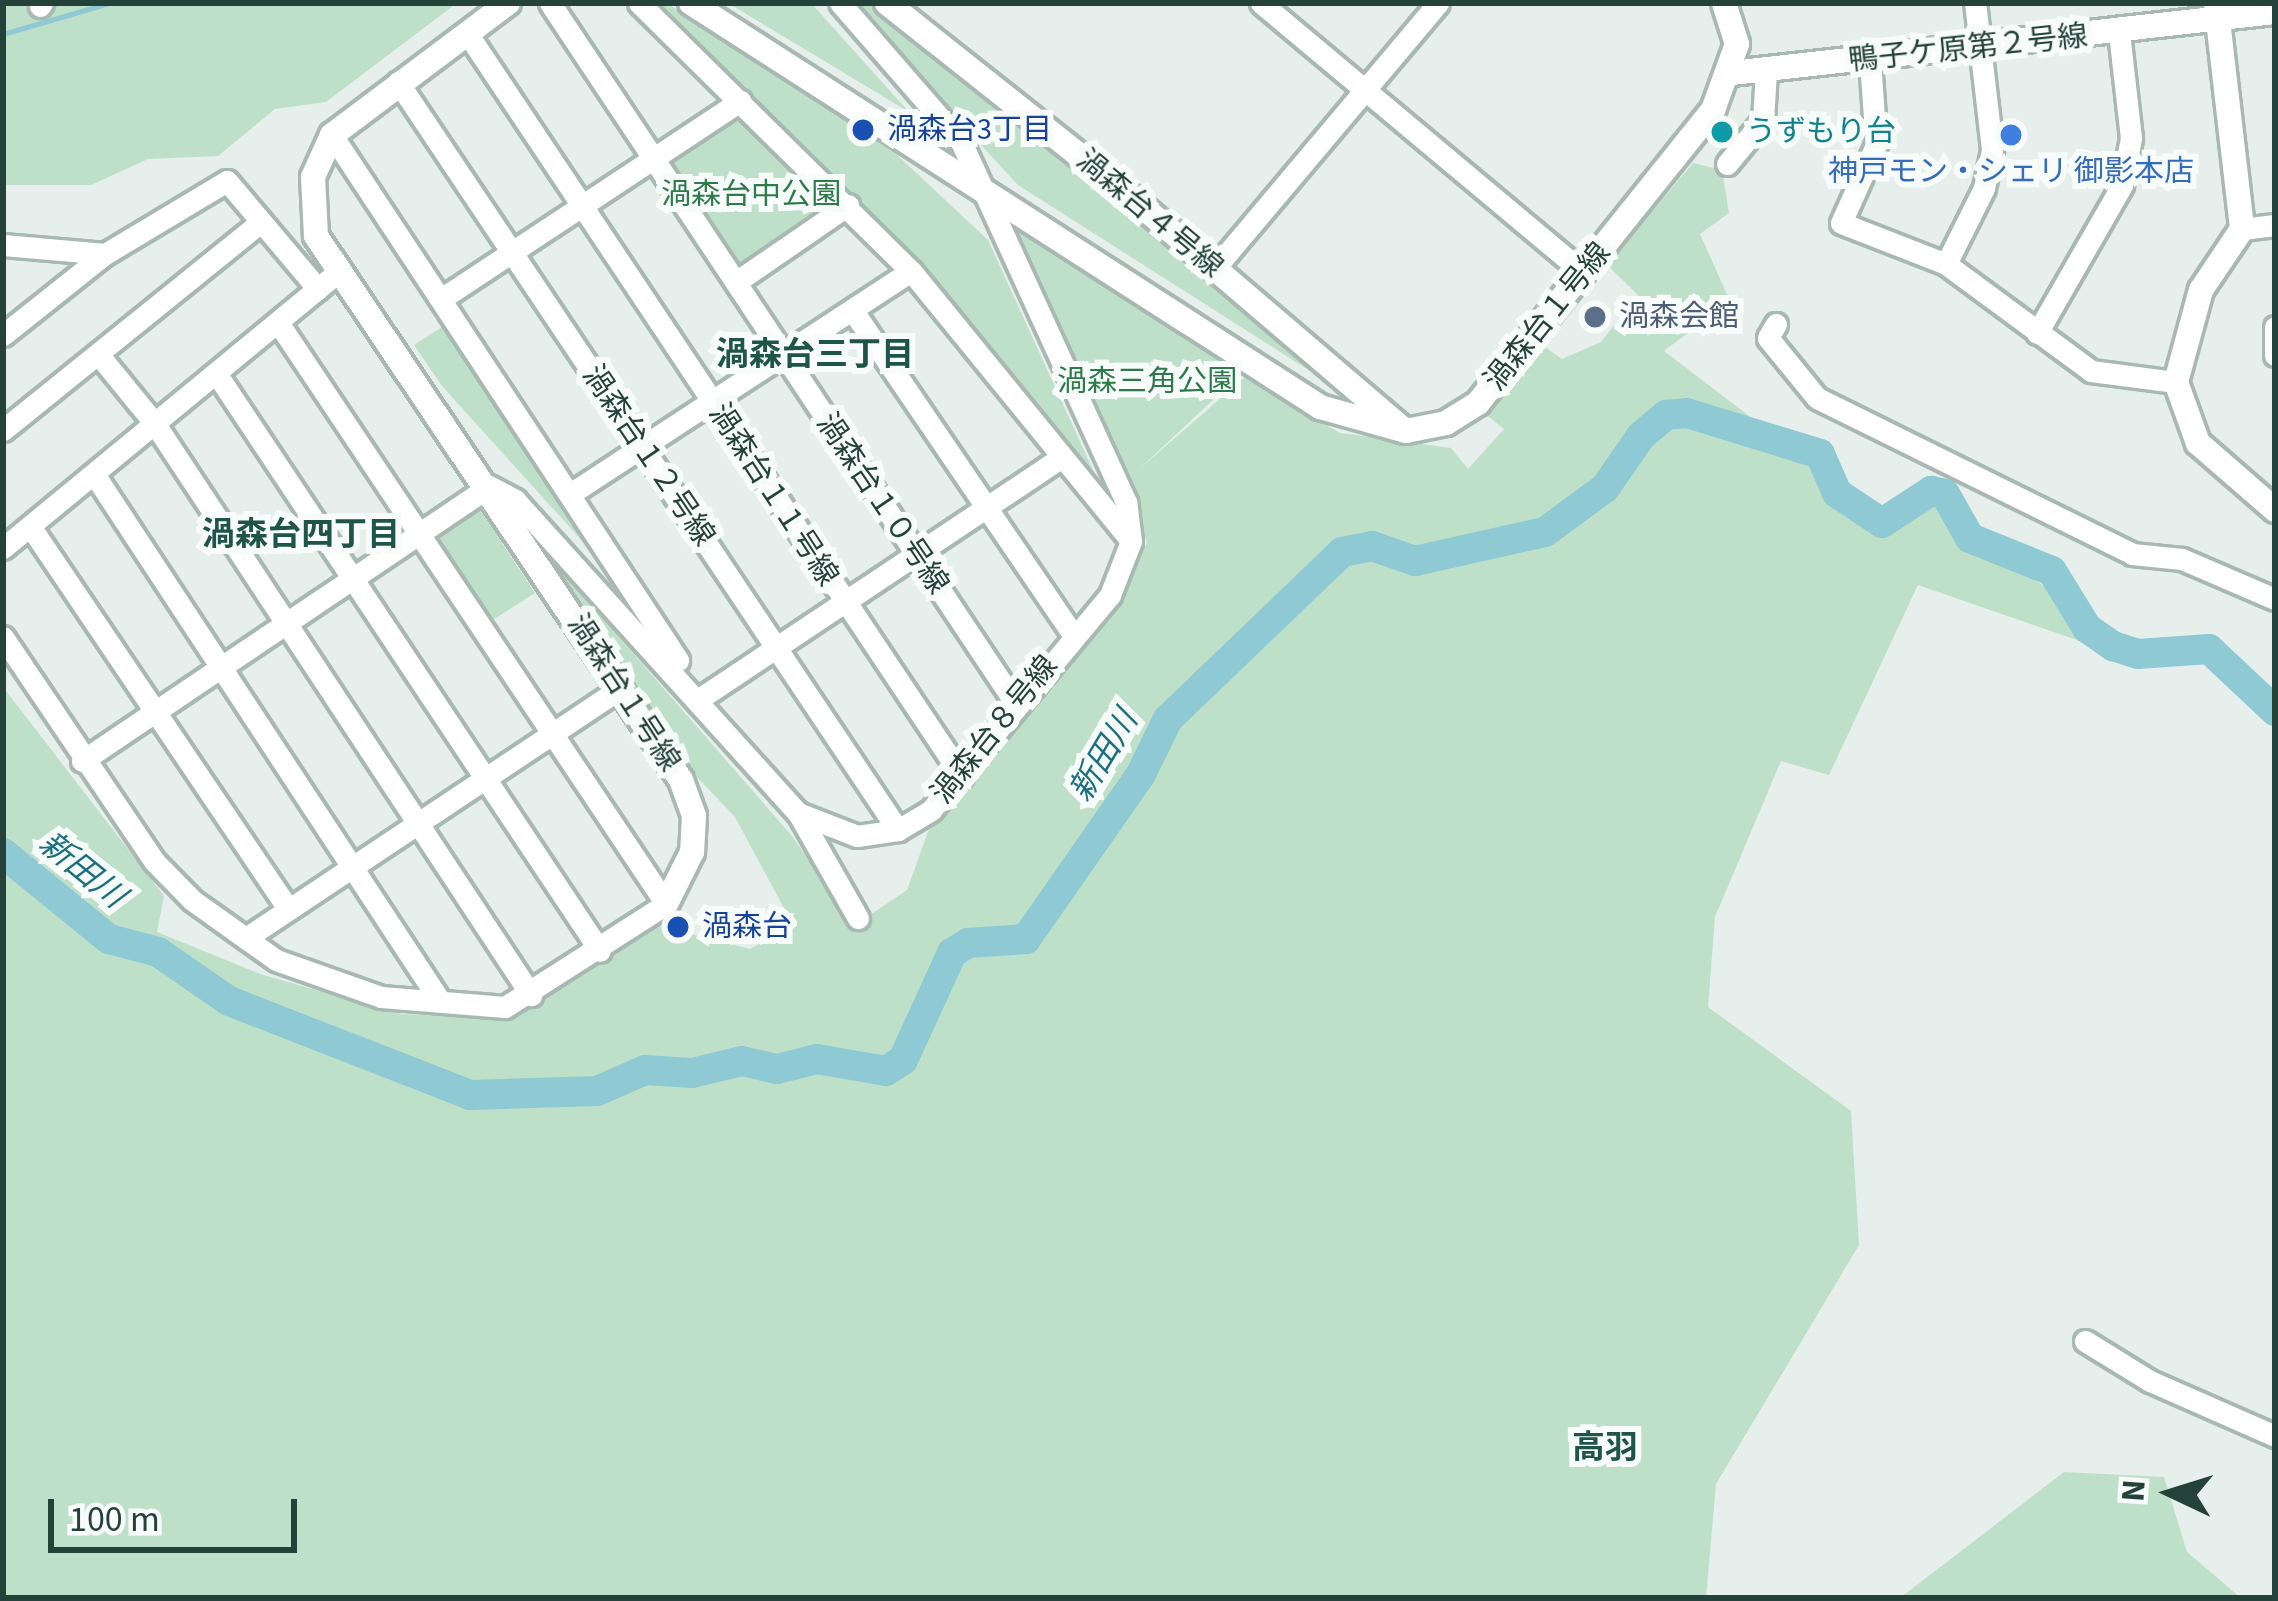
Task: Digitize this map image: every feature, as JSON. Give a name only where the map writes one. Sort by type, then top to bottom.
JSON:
[{"type":"street","points":[[508,3],[332,135],[570,494],[693,691]]},
{"type":"street","name":"渦森台１０号線","points":[[550,3],[1016,704]]},
{"type":"street","points":[[639,3],[911,271],[1131,541]]},
{"type":"street","points":[[692,3],[980,183],[1320,406],[1361,424],[1406,431]]},
{"type":"street","points":[[840,3],[961,142],[1126,502],[1131,541]]},
{"type":"street","name":"渦森台４号線","points":[[886,3],[1215,268],[1406,431]]},
{"type":"street","points":[[1261,3],[1583,273]]},
{"type":"street","points":[[1215,268],[1438,3]]},
{"type":"street","points":[[1724,3],[1737,44],[1732,73]]},
{"type":"street","points":[[1946,264],[1984,188],[1992,149],[1975,3]]},
{"type":"street","points":[[2217,10],[2242,229],[2201,290],[2176,382],[2198,443],[2275,510]]},
{"type":"street","name":"鴨子ケ原第２号線","points":[[1732,73],[2119,32],[2217,10],[2275,12]]},
{"type":"street","name":"渦森台１１号線","points":[[467,32],[962,776]]},
{"type":"street","points":[[2037,333],[2122,185],[2131,138],[2119,32]]},
{"type":"street","points":[[1870,60],[1876,145],[1841,223],[1946,264],[2091,371],[2176,382]]},
{"type":"street","points":[[1727,164],[1763,120],[1766,71]]},
{"type":"street","name":"渦森台１号線","points":[[1406,431],[1446,423],[1478,403],[1713,110],[1732,73]]},
{"type":"street","name":"渦森台１２号線","points":[[398,82],[898,830]]},
{"type":"street","points":[[441,298],[740,101]]},
{"type":"street","name":"渦森台１号線","points":[[332,135],[318,155],[312,206],[328,281],[489,486],[681,780],[694,816],[687,875],[666,904]]},
{"type":"street","points":[[3,335],[104,254],[226,181],[261,222],[328,281],[3,548]]},
{"type":"street","points":[[736,282],[848,205]]},
{"type":"street","points":[[3,430],[261,222]]},
{"type":"street","points":[[2242,229],[2275,225]]},
{"type":"street","points":[[3,245],[104,254]]},
{"type":"street","points":[[570,494],[911,271]]},
{"type":"street","points":[[853,310],[1073,635]]},
{"type":"street","points":[[3,637],[82,761],[154,861],[276,960],[381,997],[506,1007],[600,951],[666,904],[279,324]]},
{"type":"street","points":[[1776,324],[1768,338],[1817,398],[2132,554],[2182,559],[2275,599]]},
{"type":"street","points":[[2275,327],[2275,355]]},
{"type":"street","points":[[98,354],[155,424],[532,994]]},
{"type":"street","points":[[218,376],[600,951]]},
{"type":"street","points":[[693,691],[775,648],[1062,457]]},
{"type":"street","points":[[94,474],[440,1001]]},
{"type":"street","points":[[82,761],[489,486],[515,500],[693,691],[798,813],[858,918]]},
{"type":"street","points":[[30,526],[288,909]]},
{"type":"street","name":"渦森台８号線","points":[[898,830],[962,776],[1016,704],[1110,595],[1131,541]]},
{"type":"street","points":[[246,938],[620,689]]},
{"type":"street","points":[[798,813],[857,836],[898,830]]},
{"type":"street","points":[[2085,1341],[2150,1381],[2275,1436]]},
{"type":"green space","points":[[3,3],[457,3],[326,102],[275,109],[218,156],[148,159],[91,185],[3,185]]},
{"type":"green space","points":[[647,3],[667,3],[896,154],[988,240],[1103,492],[908,249]]},
{"type":"green space","points":[[728,3],[811,3],[909,112]]},
{"type":"green space","points":[[850,3],[874,3],[1009,108],[1314,363],[1313,373],[1018,185]]},
{"type":"green space","name":"渦森台中公園","points":[[740,109],[837,204],[738,272],[663,161]]},
{"type":"green space","name":"渦森三角公園","points":[[1693,163],[1722,170],[1729,213],[1700,234],[1730,301],[1664,351],[1891,524],[1928,502],[2052,592],[2085,643],[1918,585],[1829,775],[1781,761],[1715,917],[1708,1007],[1851,1111],[1859,1245],[1716,1484],[1706,1598],[3,1598],[3,687],[164,896],[157,932],[260,974],[401,1014],[511,1019],[656,925],[750,949],[793,925],[735,817],[693,773],[544,551],[792,836],[855,925],[907,890],[929,829],[1095,634],[1147,543],[1129,478],[1010,226],[1241,374],[1137,471],[1245,377],[1340,433],[1451,448],[1468,469],[1504,429],[1484,413],[1545,347],[1562,359],[1601,342],[1638,295],[1607,265]]},
{"type":"green space","points":[[448,323],[650,616],[442,386],[414,345]]},
{"type":"green space","points":[[471,510],[481,511],[535,593],[488,623],[434,543]]},
{"type":"green space","points":[[2064,1472],[2164,1477],[2187,1552],[2241,1598],[1900,1598]]},
{"type":"waterway","points":[[3,34],[109,3]]},
{"type":"waterway","points":[[208,3],[218,3]]},
{"type":"waterway","name":"新田川","points":[[3,853],[109,939],[158,952],[229,1001],[470,1095],[597,1091],[645,1070],[692,1073],[742,1061],[777,1069],[817,1059],[886,1071],[903,1060],[952,953],[968,943],[1026,939],[1141,774],[1168,719],[1342,552],[1372,546],[1415,561],[1545,532],[1605,488],[1641,436],[1666,415],[1687,413],[1820,454],[1837,493],[1882,523],[1931,491],[1945,494],[1970,538],[2052,571],[2087,628],[2113,646],[2138,654],[2209,649],[2275,711]]},
{"type":"place","name":"渦森台3丁目","points":[[863,130]]},
{"type":"place","name":"うずもり台","points":[[1722,132]]},
{"type":"place","name":"神戸モン・シェリ 御影本店","points":[[2011,135]]},
{"type":"place","name":"渦森会館","points":[[1595,317]]},
{"type":"place","name":"渦森台","points":[[678,927]]},
{"type":"district","name":"渦森台三丁目","points":[[815,355]]},
{"type":"district","name":"渦森台四丁目","points":[[301,535]]},
{"type":"district","name":"高羽","points":[[1605,1448]]}]
